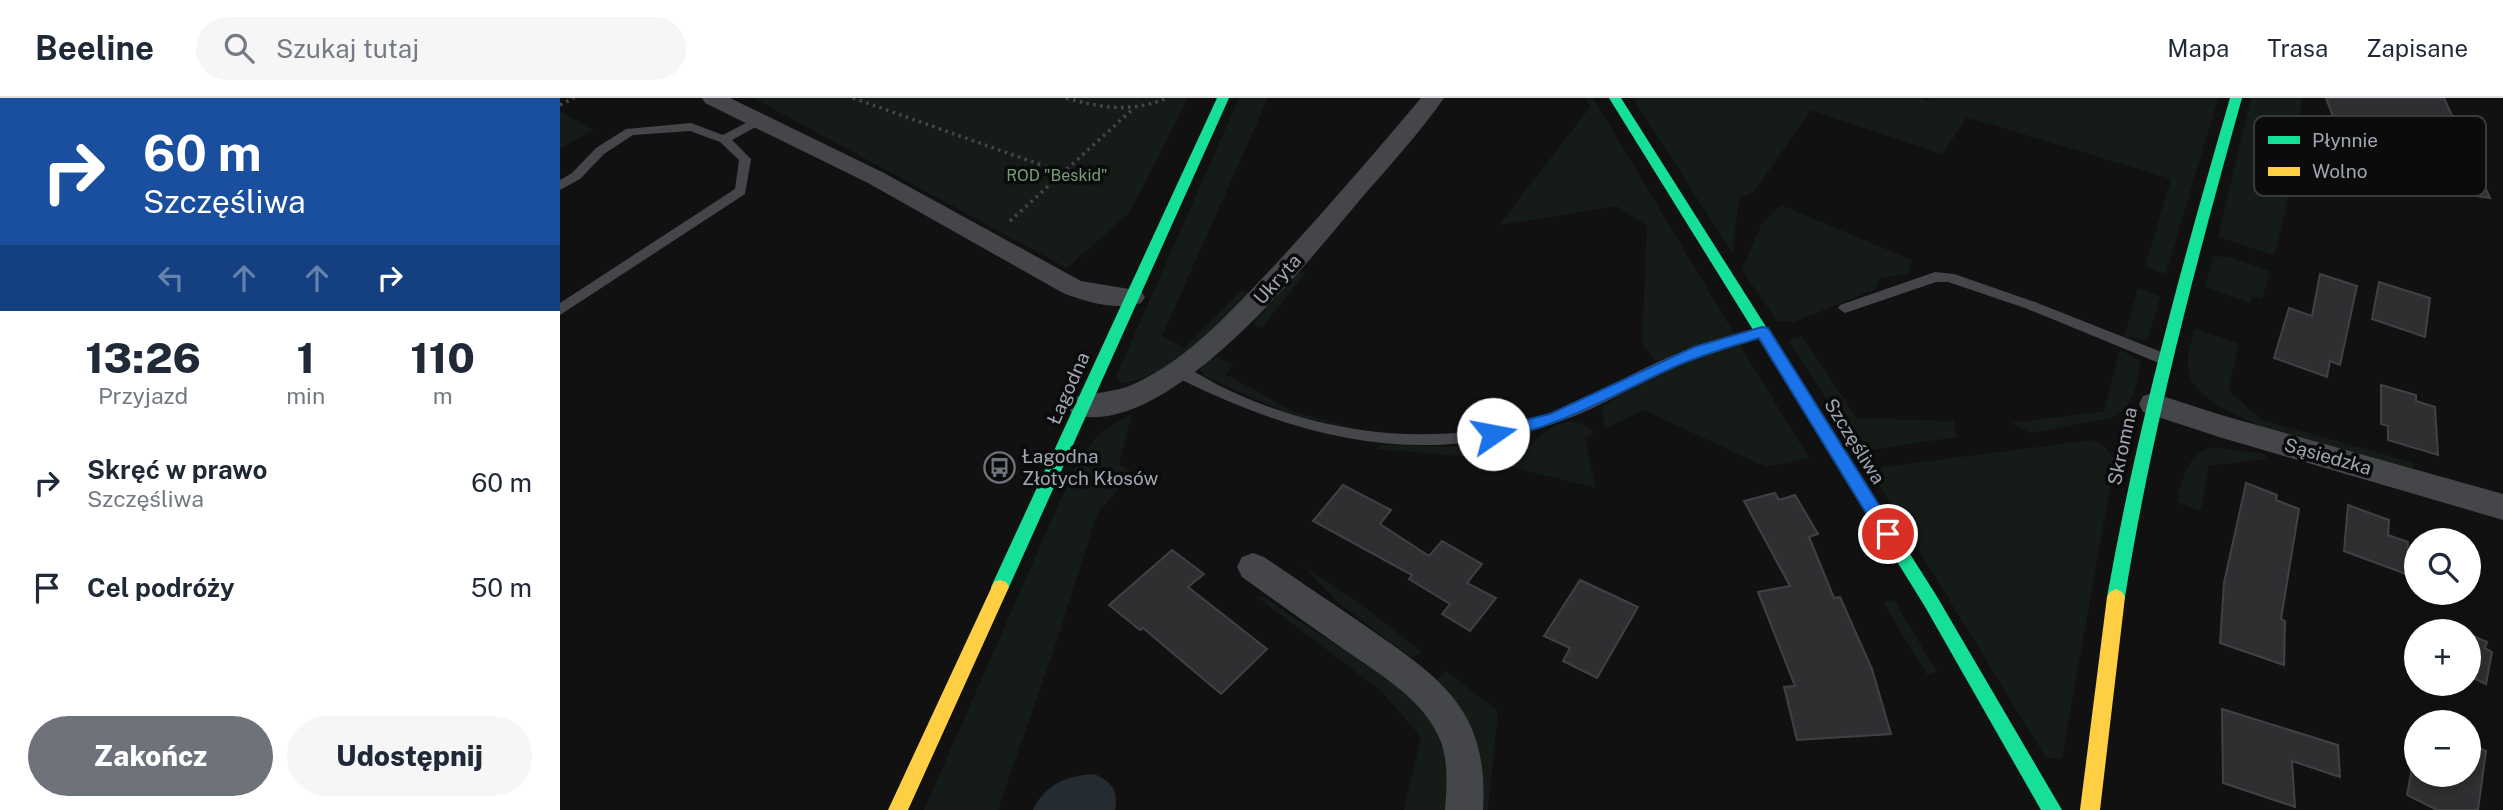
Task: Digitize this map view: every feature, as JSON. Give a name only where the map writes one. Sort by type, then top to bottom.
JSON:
[{"type":"street","points":[[713,98],[876,178],[1072,287],[1089,293],[1132,297]]},
{"type":"street","name":"Łagodna","points":[[898,810],[1223,98]]},
{"type":"street","name":"Ukryta","points":[[1082,406],[1106,405],[1129,398],[1177,371],[1245,314],[1366,179],[1433,98]]},
{"type":"street","name":"Szczęśliwa","points":[[1615,98],[1930,600],[2052,810]]},
{"type":"street","name":"Skromna","points":[[2090,810],[2100,708],[2119,569],[2164,359],[2236,98]]},
{"type":"street","name":"Sąsiedzka","points":[[2153,404],[2219,426],[2503,508]]},
{"type":"street","points":[[1253,567],[1411,677],[1434,696],[1460,737],[1466,766],[1464,810]]},
{"type":"lane","points":[[724,139],[757,121]]},
{"type":"lane","points":[[560,186],[576,176],[600,151],[630,132],[691,127],[724,139],[745,159],[741,191],[560,310]]},
{"type":"lane","points":[[1845,308],[1936,277],[1949,276],[2030,305],[2164,359]]},
{"type":"lane","points":[[1177,371],[1212,388],[1318,429],[1370,438],[1457,439],[1521,429],[1555,418],[1688,355],[1762,332]]},
{"type":"path","points":[[560,105],[574,98]]},
{"type":"path","points":[[853,98],[1063,173]]},
{"type":"path","points":[[1066,98],[1105,109],[1134,108],[1167,98]]},
{"type":"path","points":[[1008,223],[1134,108]]},
{"type":"green space","name":"ROD \"Beskid\"","points":[[753,98],[1188,98],[1130,212],[1067,268]]},
{"type":"green space","points":[[1239,98],[1268,98],[1162,336],[1184,348],[1241,291],[1252,294],[1209,334],[1174,361],[1157,372],[1123,383],[1118,380],[1117,374]]},
{"type":"green space","points":[[1585,98],[1593,98],[1735,335],[1694,346],[1656,362],[1642,343],[1647,226],[1616,206],[1499,225],[1590,107]]},
{"type":"green space","points":[[1633,98],[1920,98],[1928,101],[1930,98],[2218,98],[2166,274],[2145,267],[2171,179],[1967,117],[1943,154],[1811,110],[1754,192],[1739,198],[1732,253]]},
{"type":"green space","points":[[2251,98],[2302,98],[2300,116],[2254,116],[2254,196],[2288,196],[2274,255],[2218,237]]},
{"type":"green space","points":[[560,111],[593,130],[560,149]]},
{"type":"green space","points":[[1781,205],[1912,260],[1908,274],[1880,278],[1876,289],[1794,322],[1777,321],[1742,270],[1761,225]]},
{"type":"green space","points":[[2213,256],[2230,257],[2270,271],[2262,299],[2252,296],[2250,303],[2205,287]]},
{"type":"green space","points":[[1293,270],[1306,272],[1262,328],[1253,324],[1279,294],[1274,290]]},
{"type":"green space","points":[[2138,288],[2160,296],[2148,340],[2124,337]]},
{"type":"green space","points":[[2195,329],[2239,344],[2228,390],[2262,420],[2415,463],[2414,468],[2362,458],[2294,438],[2260,426],[2206,397],[2189,375],[2189,348]]},
{"type":"green space","points":[[1802,336],[1857,418],[1954,421],[1957,437],[1869,450],[1854,442],[1788,340]]},
{"type":"green space","points":[[1740,345],[1809,458],[1766,467],[1644,410],[1606,428],[1602,415],[1604,407],[1634,385],[1668,368]]},
{"type":"green space","points":[[2120,349],[2141,362],[2130,402],[2119,414],[2112,418],[2030,433],[2011,423],[2104,411]]},
{"type":"green space","points":[[1217,358],[1233,364],[1226,374],[1292,411],[1364,431],[1291,415],[1205,376],[1200,365],[1208,359]]},
{"type":"green space","points":[[1132,414],[1119,464],[1134,473],[1098,512],[998,810],[924,810],[1074,469],[1098,436]]},
{"type":"green space","points":[[1567,422],[1582,424],[1594,434],[1585,438],[1596,488],[1503,465],[1511,451],[1531,444],[1548,430]]},
{"type":"green space","points":[[2092,440],[2105,446],[2115,460],[2062,758],[2046,758],[1874,477],[1882,467]]},
{"type":"green space","points":[[1381,445],[1478,447],[1486,449],[1490,455],[1488,461],[1471,457],[1375,449]]},
{"type":"green space","points":[[2212,447],[2265,454],[2266,459],[2209,466],[2201,511],[2177,502],[2191,462]]},
{"type":"green space","points":[[1303,566],[1361,604],[1422,652],[1412,658],[1342,606]]},
{"type":"green space","points":[[1257,597],[1263,597],[1401,688],[1420,705],[1442,739],[1442,749],[1446,749],[1450,773],[1447,810],[1404,810],[1421,737],[1381,691]]},
{"type":"green space","points":[[1894,600],[1937,672],[1927,675],[1883,602]]},
{"type":"green space","points":[[1446,671],[1498,711],[1488,810],[1477,810],[1436,681]]},
{"type":"shaded area","points":[[1094,774],[1105,780],[1115,792],[1115,810],[1033,810],[1044,794],[1058,783]]},
{"type":"building","points":[[2326,98],[2444,98],[2452,116],[2333,116]]},
{"type":"building","points":[[2320,274],[2357,286],[2340,365],[2330,361],[2327,377],[2274,358],[2289,308],[2312,316]]},
{"type":"building","points":[[2379,282],[2430,298],[2425,337],[2372,319]]},
{"type":"building","points":[[2381,385],[2416,395],[2416,401],[2435,407],[2438,455],[2388,440],[2388,426],[2381,424]]},
{"type":"building","points":[[2246,483],[2277,495],[2276,500],[2299,509],[2281,619],[2285,621],[2284,665],[2220,643],[2224,583]]},
{"type":"building","points":[[1343,485],[1391,510],[1380,524],[1429,556],[1442,541],[1482,564],[1467,583],[1496,598],[1470,631],[1442,614],[1450,604],[1409,579],[1412,575],[1313,521]]},
{"type":"building","points":[[1775,493],[1779,500],[1795,495],[1818,534],[1809,537],[1834,598],[1840,597],[1872,669],[1891,734],[1797,740],[1784,687],[1795,686],[1758,592],[1790,586],[1744,501]]},
{"type":"building","points":[[2348,505],[2389,520],[2388,535],[2404,541],[2404,573],[2344,551]]},
{"type":"building","points":[[1172,550],[1204,574],[1188,587],[1267,649],[1221,694],[1143,628],[1140,630],[1109,605]]},
{"type":"building","points":[[1580,580],[1638,607],[1597,678],[1563,661],[1570,648],[1544,636]]},
{"type":"building","points":[[2481,639],[2487,642],[2485,648],[2492,652],[2486,684],[2481,682]]},
{"type":"building","points":[[2222,709],[2338,745],[2340,777],[2292,761],[2295,807],[2223,783]]},
{"type":"building","points":[[2481,749],[2486,751],[2478,810],[2437,810],[2407,795],[2408,787],[2481,787]]},
{"type":"traffic: fast","points":[[1000,587],[1223,98]]},
{"type":"traffic: fast","points":[[1615,98],[1930,600],[2052,810]]},
{"type":"traffic: fast","points":[[2116,597],[2153,408],[2184,284],[2236,98]]},
{"type":"traffic: slow","points":[[898,810],[1000,587]]},
{"type":"traffic: slow","points":[[2090,810],[2116,597]]},
{"type":"place","name":"Łagodna Złotych Kłosów","points":[[999,467]]},
{"type":"route","points":[[1493,434],[1521,429],[1555,418],[1667,364],[1699,351],[1762,332],[1888,534]]}]
